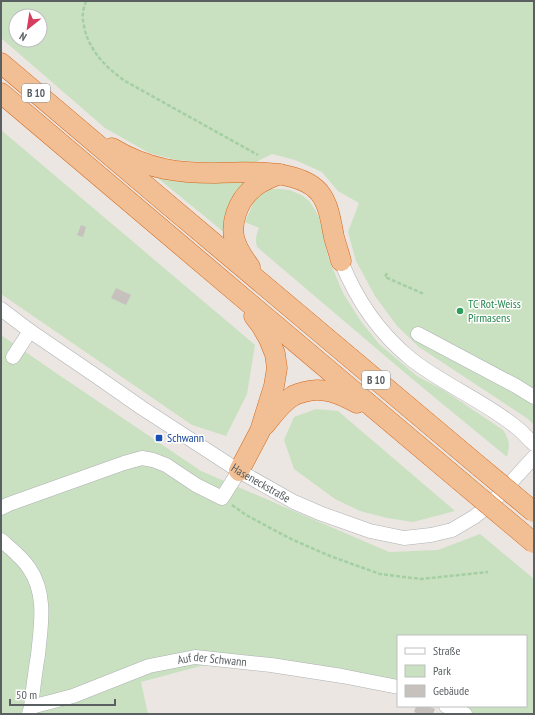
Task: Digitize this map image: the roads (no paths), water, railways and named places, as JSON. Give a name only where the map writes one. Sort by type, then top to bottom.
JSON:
[{"type":"highway","name":"B 10","points":[[1,63],[272,293],[534,512]]},
{"type":"highway","name":"B 10","points":[[1,92],[534,543]]},
{"type":"highway","points":[[71,122],[122,154],[145,164],[165,169],[212,173],[251,172],[280,174],[297,178],[308,183],[319,192],[325,203],[341,261]]},
{"type":"highway","points":[[272,293],[249,266],[241,254],[234,237],[234,223],[236,212],[250,191],[264,181],[280,174]]},
{"type":"highway","points":[[236,292],[261,325],[269,339],[275,354],[277,368],[274,386],[260,431],[239,471]]},
{"type":"highway","points":[[260,431],[280,407],[294,395],[311,390],[334,392],[386,419]]},
{"type":"street","name":"Haseneckstraße","points":[[1,309],[30,331],[142,408],[239,471],[294,502],[322,514],[370,531],[404,538],[431,535],[452,530],[474,517],[493,502],[534,447],[517,428],[502,417],[429,372],[400,349],[373,320],[355,292],[346,275],[341,261]]},
{"type":"street","points":[[13,358],[30,331]]},
{"type":"street","points":[[418,334],[534,397]]},
{"type":"street","points":[[1,508],[92,474],[142,458],[166,465],[196,485],[222,498],[239,471]]},
{"type":"street","points":[[1,540],[22,559],[30,569],[40,592],[42,619],[30,710]]},
{"type":"street","name":"Auf der Schwann","points":[[30,710],[74,696],[149,666],[195,657],[271,665],[342,676],[397,687]]},
{"type":"street","points":[[448,707],[465,714]]},
{"type":"place","name":"TC Rot-Weiss Pirmasens","points":[[460,311]]},
{"type":"place","name":"Schwann","points":[[159,438]]}]
